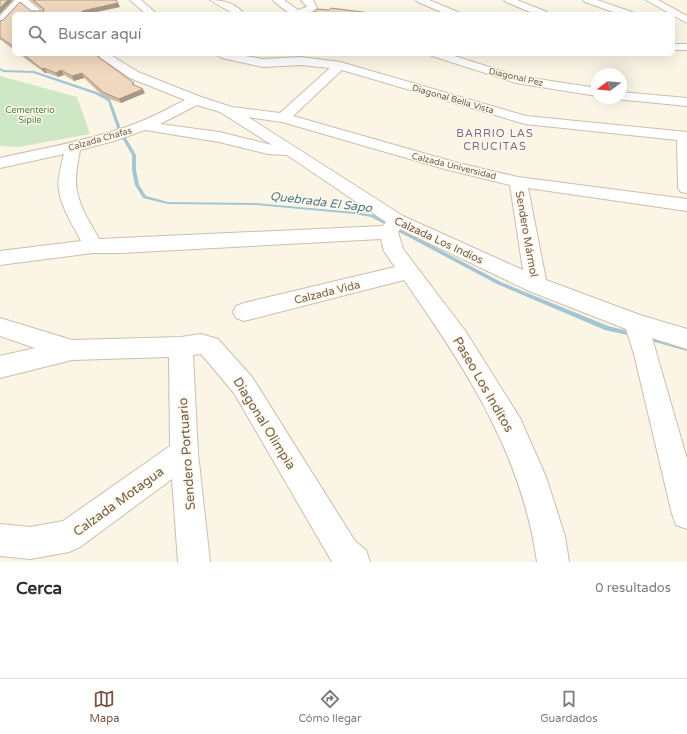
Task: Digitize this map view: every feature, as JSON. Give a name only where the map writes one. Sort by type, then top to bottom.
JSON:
[{"type":"street","points":[[0,21],[21,0],[37,12]]},
{"type":"street","points":[[135,0],[150,12]]},
{"type":"street","points":[[215,0],[238,12]]},
{"type":"street","points":[[278,0],[296,12]]},
{"type":"street","points":[[301,12],[312,8],[310,2],[306,0]]},
{"type":"street","points":[[421,0],[450,12]]},
{"type":"street","points":[[509,0],[539,12]]},
{"type":"street","points":[[588,0],[623,12]]},
{"type":"street","points":[[651,0],[673,12]]},
{"type":"street","points":[[0,9],[14,8]]},
{"type":"street","points":[[675,13],[687,20]]},
{"type":"street","points":[[675,47],[687,47]]},
{"type":"street","name":"Calzada Los Indios","points":[[104,56],[134,75],[196,100],[225,109],[291,150],[392,226],[536,285],[640,336],[687,339]]},
{"type":"street","name":"Diagonal Bella Vista","points":[[226,56],[263,63],[301,61],[340,66],[525,120],[686,137]]},
{"type":"street","name":"Diagonal Pez","points":[[442,56],[516,79],[591,91]]},
{"type":"street","points":[[283,118],[340,66]]},
{"type":"street","points":[[627,97],[687,102]]},
{"type":"street","name":"Calzada Chafas","points":[[0,163],[73,147],[118,135],[144,126],[196,100]]},
{"type":"street","name":"Calzada Universidad","points":[[225,109],[283,118],[410,155],[518,182],[687,204]]},
{"type":"street","points":[[144,126],[219,137],[268,150],[291,150]]},
{"type":"street","points":[[686,137],[687,188]]},
{"type":"street","points":[[73,147],[68,190],[78,216],[93,246]]},
{"type":"street","name":"Sendero Mármol","points":[[518,182],[536,285]]},
{"type":"street","points":[[0,258],[93,246],[121,246],[392,226]]},
{"type":"street","name":"Paseo Los Inditos","points":[[392,226],[394,251],[458,339],[510,427],[531,477],[549,536],[553,562]]},
{"type":"street","name":"Calzada Vida","points":[[244,312],[410,271]]},
{"type":"street","name":"Diagonal Olimpia","points":[[0,327],[72,350],[181,347],[201,344],[210,346],[243,384],[344,552],[354,562]]},
{"type":"street","points":[[640,336],[687,514]]},
{"type":"street","name":"Sendero Portuario","points":[[181,347],[184,453],[194,562]]},
{"type":"street","points":[[0,367],[72,350]]},
{"type":"street","name":"Calzada Motagua","points":[[0,540],[30,543],[69,536],[184,453]]},
{"type":"green space","name":"Cementerio Sipile","points":[[0,76],[77,97],[90,134],[18,147],[0,146]]},
{"type":"building","points":[[0,0],[8,0],[0,8]]},
{"type":"building","points":[[33,0],[116,0],[118,3],[82,11],[84,12],[12,12],[12,46],[0,37],[0,21],[3,20],[20,2],[31,11],[44,11],[44,9]]},
{"type":"building","points":[[331,8],[362,12],[314,12],[318,9],[329,10]]},
{"type":"building","points":[[26,56],[97,56],[134,83],[132,84],[143,89],[119,99],[103,92],[82,73],[72,76],[61,70],[56,73],[44,68],[42,69]]},
{"type":"waterway","name":"Quebrada El Sapo","points":[[0,69],[3,71],[33,72],[96,93],[109,100],[120,131],[134,155],[134,170],[137,185],[144,197],[168,203],[256,204],[372,216],[499,283],[607,328],[632,334]]},
{"type":"waterway","name":"Quebrada El Sapo","points":[[646,337],[687,349]]},
{"type":"district","name":"BARRIO LAS CRUCITAS","points":[[495,139]]}]
